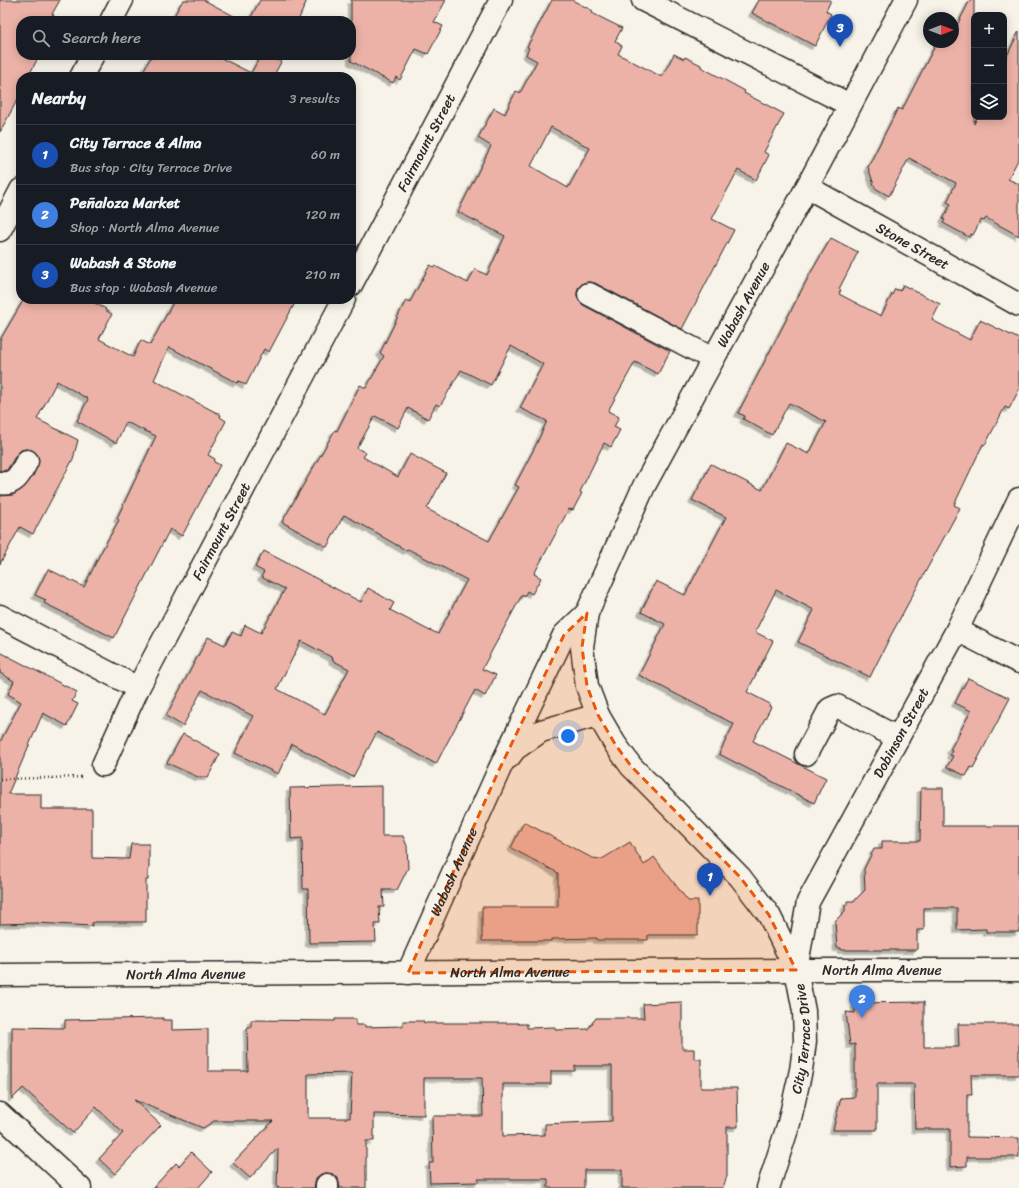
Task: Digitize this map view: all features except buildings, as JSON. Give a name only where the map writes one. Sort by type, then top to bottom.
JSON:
[{"type":"street","points":[[114,16],[122,0]]},
{"type":"street","name":"Fairmount Street","points":[[356,276],[501,0]]},
{"type":"street","points":[[643,0],[850,105]]},
{"type":"street","name":"Wabash Avenue","points":[[499,770],[515,749],[541,731],[598,715],[587,686],[582,647],[587,613],[644,486],[807,187],[906,0]]},
{"type":"street","points":[[84,72],[90,60]]},
{"type":"street","name":"Stone Street","points":[[807,187],[1019,304]]},
{"type":"street","points":[[0,230],[16,200]]},
{"type":"street","points":[[589,294],[714,359]]},
{"type":"street","name":"Fairmount Street","points":[[103,766],[138,688],[341,304]]},
{"type":"street","points":[[0,483],[11,483],[18,478],[27,461]]},
{"type":"street","name":"Dobinson Street","points":[[796,970],[808,902],[957,630],[1019,499]]},
{"type":"street","name":"Wabash Avenue","points":[[408,973],[499,770],[564,635],[587,613]]},
{"type":"street","points":[[0,616],[138,688]]},
{"type":"street","points":[[957,630],[1019,662]]},
{"type":"street","points":[[806,754],[830,709],[836,706],[898,738]]},
{"type":"street","name":"City Terrace Drive","points":[[598,715],[615,744],[631,766],[744,882],[769,915],[796,970],[804,1011],[805,1041],[801,1070],[789,1123],[768,1188]]},
{"type":"street","name":"North Alma Avenue","points":[[0,975],[1019,970]]},
{"type":"street","points":[[0,1114],[80,1188]]},
{"type":"path","points":[[0,779],[85,777],[103,766]]},
{"type":"highlighted area","points":[[587,613],[582,647],[587,686],[598,715],[615,744],[631,766],[740,877],[769,915],[796,970],[408,973],[499,770],[564,635]]},
{"type":"place","name":"Wabash & Stone","points":[[840,47]]},
{"type":"place","name":"City Terrace & Alma","points":[[710,896]]},
{"type":"place","name":"Peñaloza Market","points":[[862,1018]]}]
